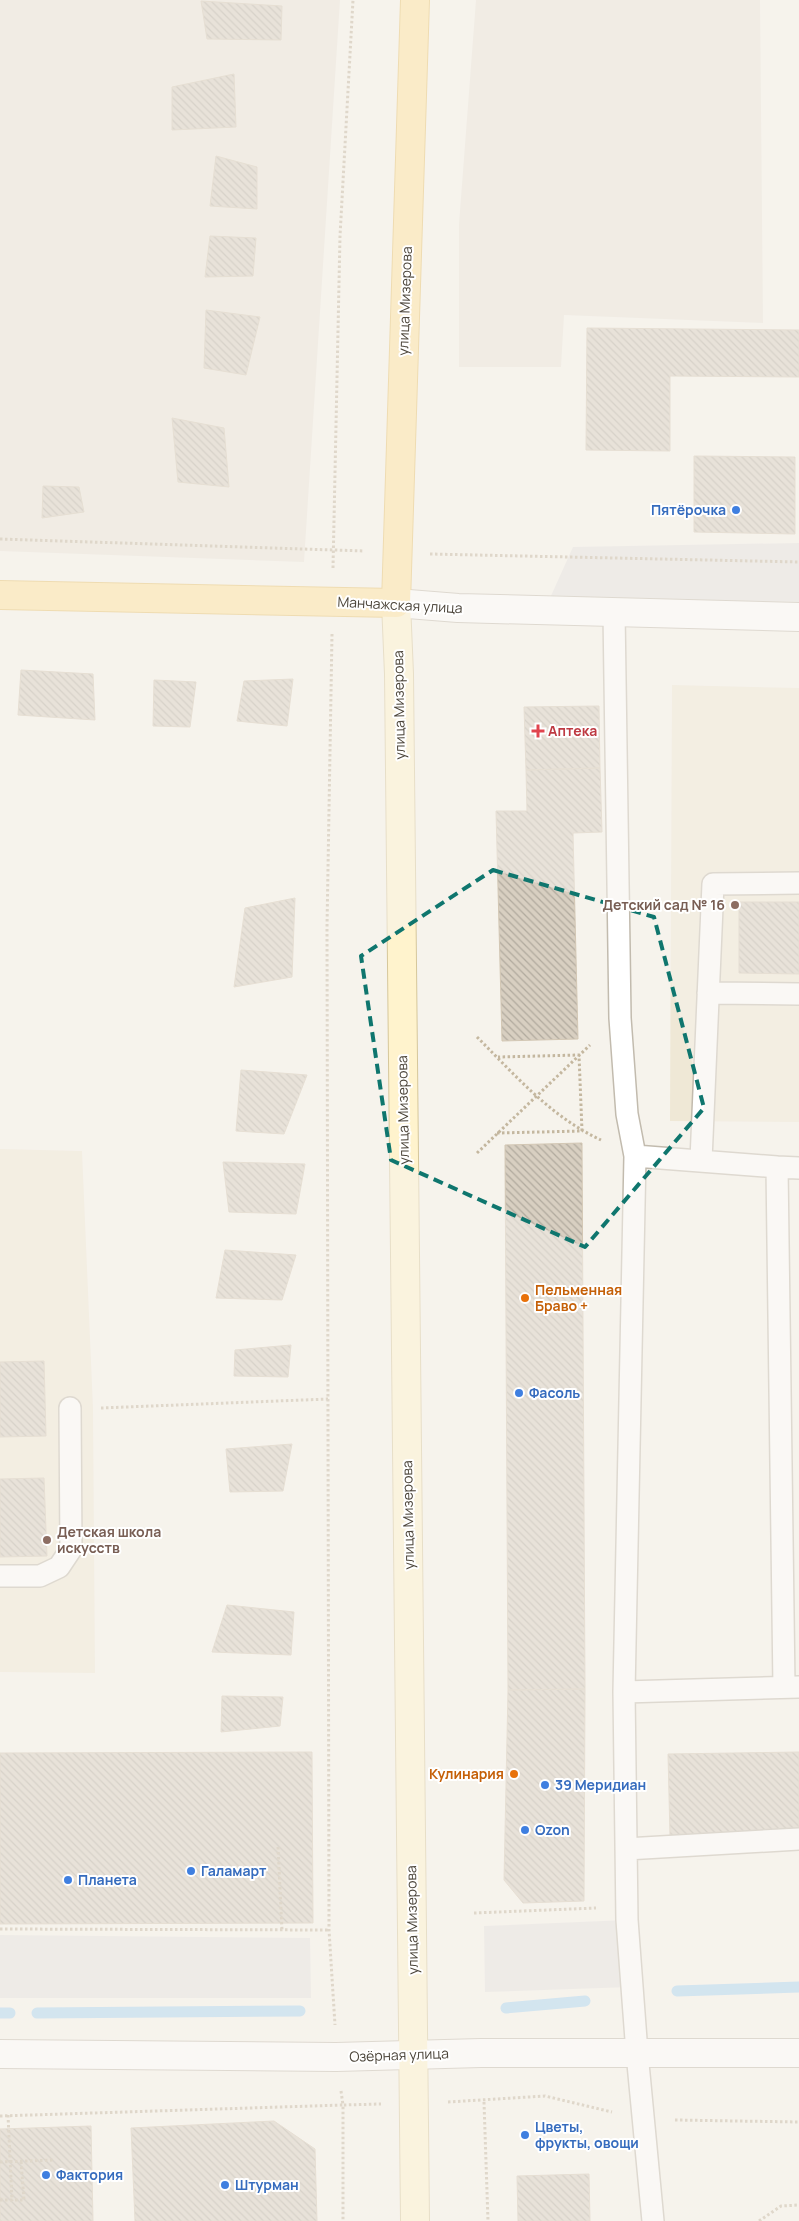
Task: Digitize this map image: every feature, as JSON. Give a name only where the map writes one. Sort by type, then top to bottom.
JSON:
[{"type":"main road","name":"улица Мизерова","points":[[414,0],[396,604],[399,724],[415,2221]]},
{"type":"main road","name":"Манчажская улица","points":[[0,594],[396,604]]},
{"type":"street","name":"Манчажская улица","points":[[396,604],[458,608],[799,617]]},
{"type":"street","name":"Озёрная улица","points":[[0,2054],[336,2058],[413,2055],[799,2053]]},
{"type":"lane","points":[[614,612],[620,1018],[628,1114],[635,1156],[624,1692],[627,1906],[637,2053],[653,2221]]},
{"type":"lane","points":[[701,1160],[713,884],[799,883]]},
{"type":"lane","points":[[708,993],[799,994]]},
{"type":"lane","points":[[635,1156],[799,1168]]},
{"type":"lane","points":[[624,1692],[792,1687],[777,1167]]},
{"type":"lane","points":[[0,1576],[40,1576],[59,1566],[71,1549],[70,1408]]},
{"type":"lane","points":[[626,1849],[799,1839]]},
{"type":"path","points":[[336,2058],[328,1930],[327,927],[340,236],[354,0]]},
{"type":"path","points":[[477,1153],[620,1018]]},
{"type":"path","points":[[477,1037],[536,1096],[582,1132],[635,1156]]},
{"type":"path","points":[[498,1057],[579,1055]]},
{"type":"path","points":[[579,1055],[582,1132]]},
{"type":"path","points":[[497,1133],[582,1132]]},
{"type":"path","points":[[70,1408],[328,1399]]},
{"type":"path","points":[[278,1847],[282,1930]]},
{"type":"path","points":[[474,1913],[627,1906]]},
{"type":"path","points":[[0,1929],[328,1930]]},
{"type":"path","points":[[484,2101],[488,2221]]},
{"type":"path","points":[[0,2116],[343,2106],[343,2221]]},
{"type":"path","points":[[8,2116],[12,2200]]},
{"type":"path","points":[[0,2162],[54,2160]]},
{"type":"path","points":[[0,2200],[24,2200],[21,2162]]},
{"type":"path","points":[[759,2221],[781,2206],[799,2205]]},
{"type":"highlighted area","points":[[493,870],[654,917],[704,1108],[585,1247],[391,1160],[361,956]]},
{"type":"shaded area","points":[[0,0],[340,0],[304,562],[0,551]]},
{"type":"shaded area","points":[[476,0],[760,0],[763,323],[564,315],[561,367],[459,367],[459,224]]},
{"type":"shaded area","points":[[799,543],[799,602],[550,598],[573,547]]},
{"type":"shaded area","name":"Детский сад № 16","points":[[672,685],[799,688],[799,1122],[670,1121]]},
{"type":"shaded area","name":"Детская школа искусств","points":[[0,1149],[82,1151],[93,1408],[95,1673],[0,1672]]},
{"type":"shaded area","points":[[627,1920],[631,1987],[485,1992],[484,1926]]},
{"type":"shaded area","points":[[0,1935],[310,1938],[311,1998],[0,1998]]},
{"type":"building","points":[[201,1],[282,6],[281,40],[207,39]]},
{"type":"building","points":[[234,74],[236,127],[172,130],[172,87]]},
{"type":"building","points":[[216,156],[257,167],[257,209],[210,206]]},
{"type":"building","points":[[210,236],[256,238],[253,276],[205,277]]},
{"type":"building","points":[[206,310],[260,317],[246,375],[204,368]]},
{"type":"building","points":[[587,328],[799,330],[799,377],[670,376],[670,451],[586,450]]},
{"type":"building","points":[[172,418],[224,428],[229,487],[178,482]]},
{"type":"building","points":[[694,456],[795,457],[795,534],[694,532]]},
{"type":"building","points":[[43,486],[79,487],[84,512],[42,518]]},
{"type":"building","points":[[21,670],[93,674],[95,720],[18,715]]},
{"type":"building","points":[[293,679],[287,726],[237,721],[244,681]]},
{"type":"building","points":[[154,680],[196,682],[190,727],[153,726]]},
{"type":"building","points":[[599,706],[600,768],[526,770],[524,707]]},
{"type":"building","points":[[600,768],[602,832],[573,833],[578,1039],[502,1041],[496,811],[527,811],[526,770]]},
{"type":"building","points":[[295,898],[292,977],[234,987],[245,908]]},
{"type":"building","points":[[739,902],[799,902],[799,974],[739,973]]},
{"type":"building","points":[[241,1070],[307,1075],[284,1134],[236,1131]]},
{"type":"building","points":[[582,1143],[585,1689],[508,1690],[505,1145]]},
{"type":"building","points":[[223,1162],[305,1164],[296,1214],[229,1212]]},
{"type":"building","points":[[225,1250],[296,1255],[282,1300],[216,1298]]},
{"type":"building","points":[[291,1345],[288,1377],[234,1376],[235,1350]]},
{"type":"building","points":[[44,1361],[46,1436],[0,1437],[0,1362]]},
{"type":"building","points":[[292,1444],[283,1491],[230,1492],[226,1449]]},
{"type":"building","name":"Детская школа искусств","points":[[44,1478],[47,1556],[0,1557],[0,1479]]},
{"type":"building","points":[[227,1605],[294,1612],[291,1655],[212,1652]]},
{"type":"building","name":"39 Меридиан","points":[[585,1689],[584,1901],[523,1903],[504,1880],[508,1690]]},
{"type":"building","points":[[222,1696],[283,1697],[280,1726],[221,1732]]},
{"type":"building","points":[[312,1752],[313,1923],[0,1924],[0,1753]]},
{"type":"building","points":[[799,1752],[799,1834],[670,1836],[668,1754]]},
{"type":"building","name":"Штурман","points":[[274,2121],[315,2149],[317,2221],[135,2221],[131,2128]]},
{"type":"building","name":"Фактория","points":[[91,2126],[93,2221],[0,2221],[0,2129]]},
{"type":"building","points":[[589,2174],[590,2221],[518,2221],[517,2176]]},
{"type":"waterway","points":[[677,1991],[799,1987]]},
{"type":"waterway","points":[[506,2008],[585,2001]]},
{"type":"waterway","points":[[37,2013],[300,2011]]},
{"type":"waterway","points":[[0,2013],[10,2013]]},
{"type":"place","name":"Пятёрочка","points":[[736,510]]},
{"type":"place","name":"Аптека","points":[[538,731]]},
{"type":"place","name":"Детский сад № 16","points":[[735,905]]},
{"type":"place","name":"Пельменная Браво +","points":[[525,1298]]},
{"type":"place","name":"Фасоль","points":[[519,1393]]},
{"type":"place","name":"Детская школа искусств","points":[[47,1540]]},
{"type":"place","name":"Кулинария","points":[[514,1774]]},
{"type":"place","name":"39 Меридиан","points":[[545,1785]]},
{"type":"place","name":"Ozon","points":[[525,1830]]},
{"type":"place","name":"Галамарт","points":[[191,1871]]},
{"type":"place","name":"Планета","points":[[68,1880]]},
{"type":"place","name":"Цветы, фрукты, овощи","points":[[525,2135]]},
{"type":"place","name":"Фактория","points":[[46,2175]]},
{"type":"place","name":"Штурман","points":[[225,2185]]}]
